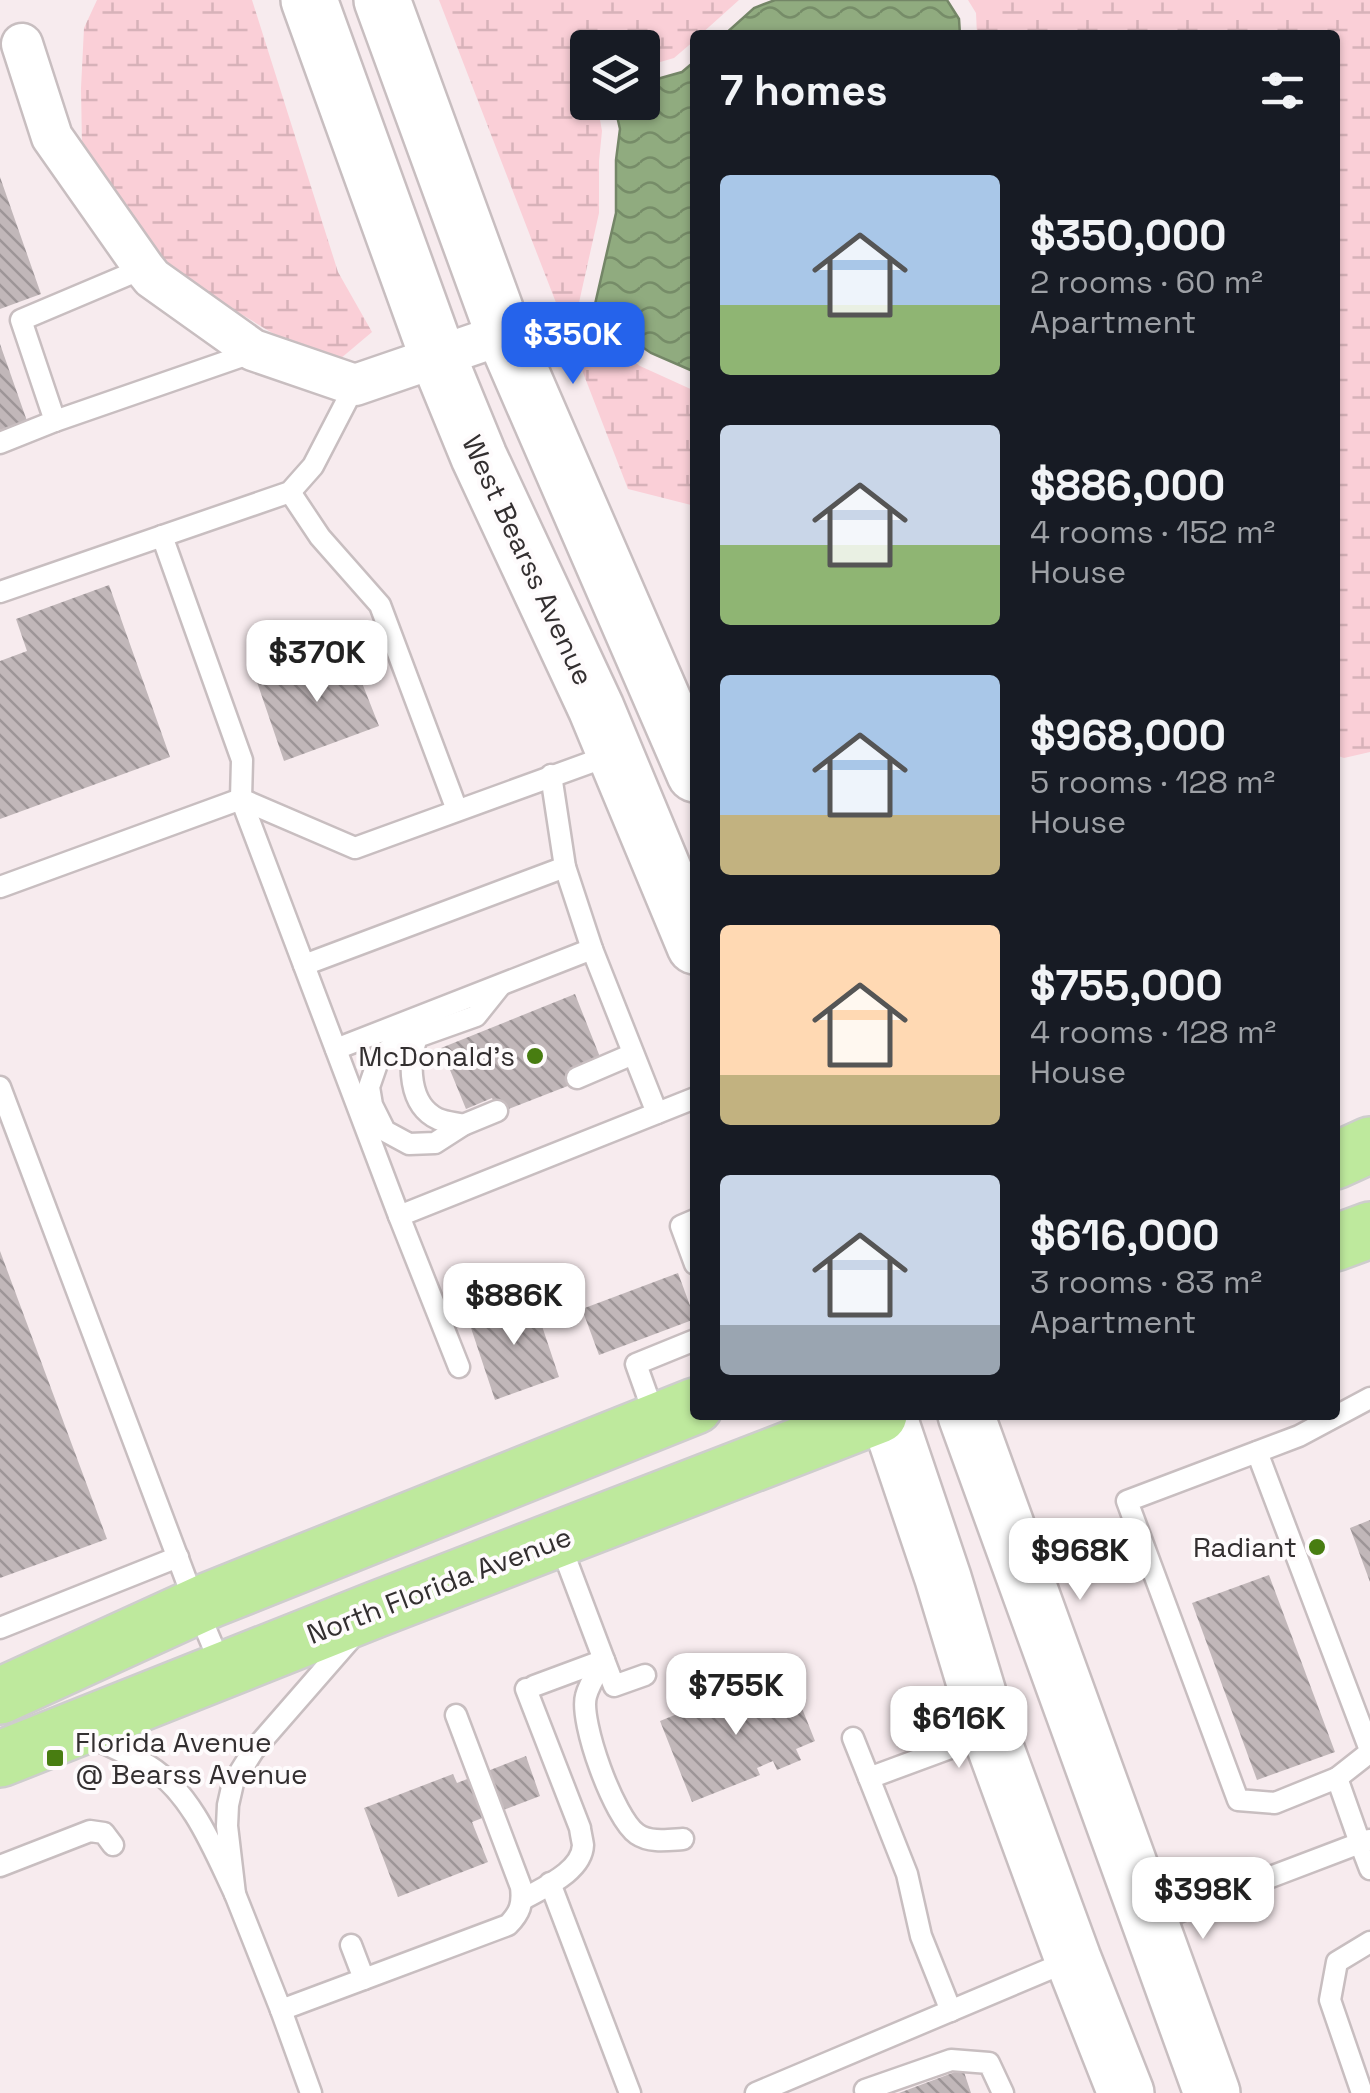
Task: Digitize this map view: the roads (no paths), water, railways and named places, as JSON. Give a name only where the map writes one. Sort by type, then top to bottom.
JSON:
[{"type":"main road","name":"West Bearss Avenue","points":[[309,0],[438,357],[479,457],[615,754],[690,934]]},
{"type":"main road","points":[[382,0],[504,334],[690,762]]},
{"type":"main road","points":[[1340,1159],[1370,1145]]},
{"type":"main road","points":[[1340,1241],[1370,1230]]},
{"type":"main road","points":[[0,1696],[187,1582],[676,1414]]},
{"type":"main road","name":"North Florida Avenue","points":[[0,1759],[867,1420]]},
{"type":"main road","points":[[890,1420],[990,1733],[1126,2093]]},
{"type":"main road","points":[[968,1420],[1212,2093]]},
{"type":"street","points":[[11,48],[52,137],[152,278],[257,351],[355,385],[504,334]]},
{"type":"lane","points":[[56,421],[20,320],[144,268]]},
{"type":"lane","points":[[0,443],[257,351]]},
{"type":"lane","points":[[0,592],[290,492],[313,466],[355,385]]},
{"type":"lane","points":[[290,492],[320,537],[380,605],[457,810]]},
{"type":"lane","points":[[162,536],[242,760],[241,799],[459,1367]]},
{"type":"lane","points":[[0,887],[241,799],[355,848],[615,754]]},
{"type":"lane","points":[[550,776],[565,866],[592,949],[657,1112]]},
{"type":"lane","points":[[304,964],[565,866]]},
{"type":"lane","points":[[336,1050],[592,949]]},
{"type":"lane","points":[[497,1111],[463,1125],[435,1143],[409,1144],[385,1131],[372,1105],[369,1088],[378,1058],[392,1046],[476,1016],[502,984]]},
{"type":"lane","points":[[417,1037],[410,1056],[412,1083],[424,1107],[438,1119],[463,1125]]},
{"type":"lane","points":[[577,1078],[634,1054]]},
{"type":"lane","points":[[0,1087],[223,1670]]},
{"type":"lane","points":[[399,1216],[690,1100]]},
{"type":"lane","points":[[690,1222],[681,1226],[690,1250]]},
{"type":"lane","points":[[676,1414],[636,1364],[690,1342]]},
{"type":"lane","points":[[1340,1414],[1370,1398]]},
{"type":"lane","points":[[1258,1452],[1370,1751],[1337,1778],[1275,1803],[1238,1800],[1127,1502],[1299,1436],[1329,1420]]},
{"type":"lane","points":[[558,1539],[614,1686],[644,1675]]},
{"type":"lane","points":[[0,1628],[187,1582]]},
{"type":"lane","points":[[235,1894],[227,1826],[233,1783],[253,1752],[377,1609]]},
{"type":"lane","points":[[522,1900],[572,1868],[580,1858],[583,1844],[530,1688],[604,1660]]},
{"type":"lane","points":[[604,1660],[585,1698],[588,1732],[614,1804],[636,1833],[656,1841],[683,1839]]},
{"type":"lane","points":[[281,2010],[508,1925],[519,1914],[522,1900],[517,1875],[456,1715]]},
{"type":"lane","points":[[75,1729],[150,1766],[166,1780],[204,1831],[235,1894],[311,2093]]},
{"type":"lane","points":[[868,1778],[990,1733]]},
{"type":"lane","points":[[853,1738],[907,1874],[921,1936],[951,2011]]},
{"type":"lane","points":[[1337,1778],[1365,1841],[1370,1869]]},
{"type":"lane","points":[[0,1866],[90,1831],[104,1833],[112,1844]]},
{"type":"lane","points":[[1150,1922],[1365,1841]]},
{"type":"lane","points":[[550,1883],[630,2093]]},
{"type":"lane","points":[[1362,2093],[1330,2000],[1337,1962],[1370,1942]]},
{"type":"lane","points":[[351,1944],[364,1979]]},
{"type":"lane","points":[[756,2093],[1073,1959]]},
{"type":"lane","points":[[852,2054],[866,2091],[951,2060],[989,2064],[1003,2093]]},
{"type":"water","points":[[775,0],[947,0],[959,19],[960,30],[730,30],[754,8]]},
{"type":"water","points":[[690,65],[690,370],[651,353],[593,313],[616,213],[618,120],[660,120],[660,78],[682,72]]},
{"type":"place","name":"McDonald's","points":[[535,1056]]},
{"type":"place","name":"Radiant","points":[[1317,1547]]},
{"type":"place","name":"Florida Avenue @ Bearss Avenue","points":[[55,1758]]}]
